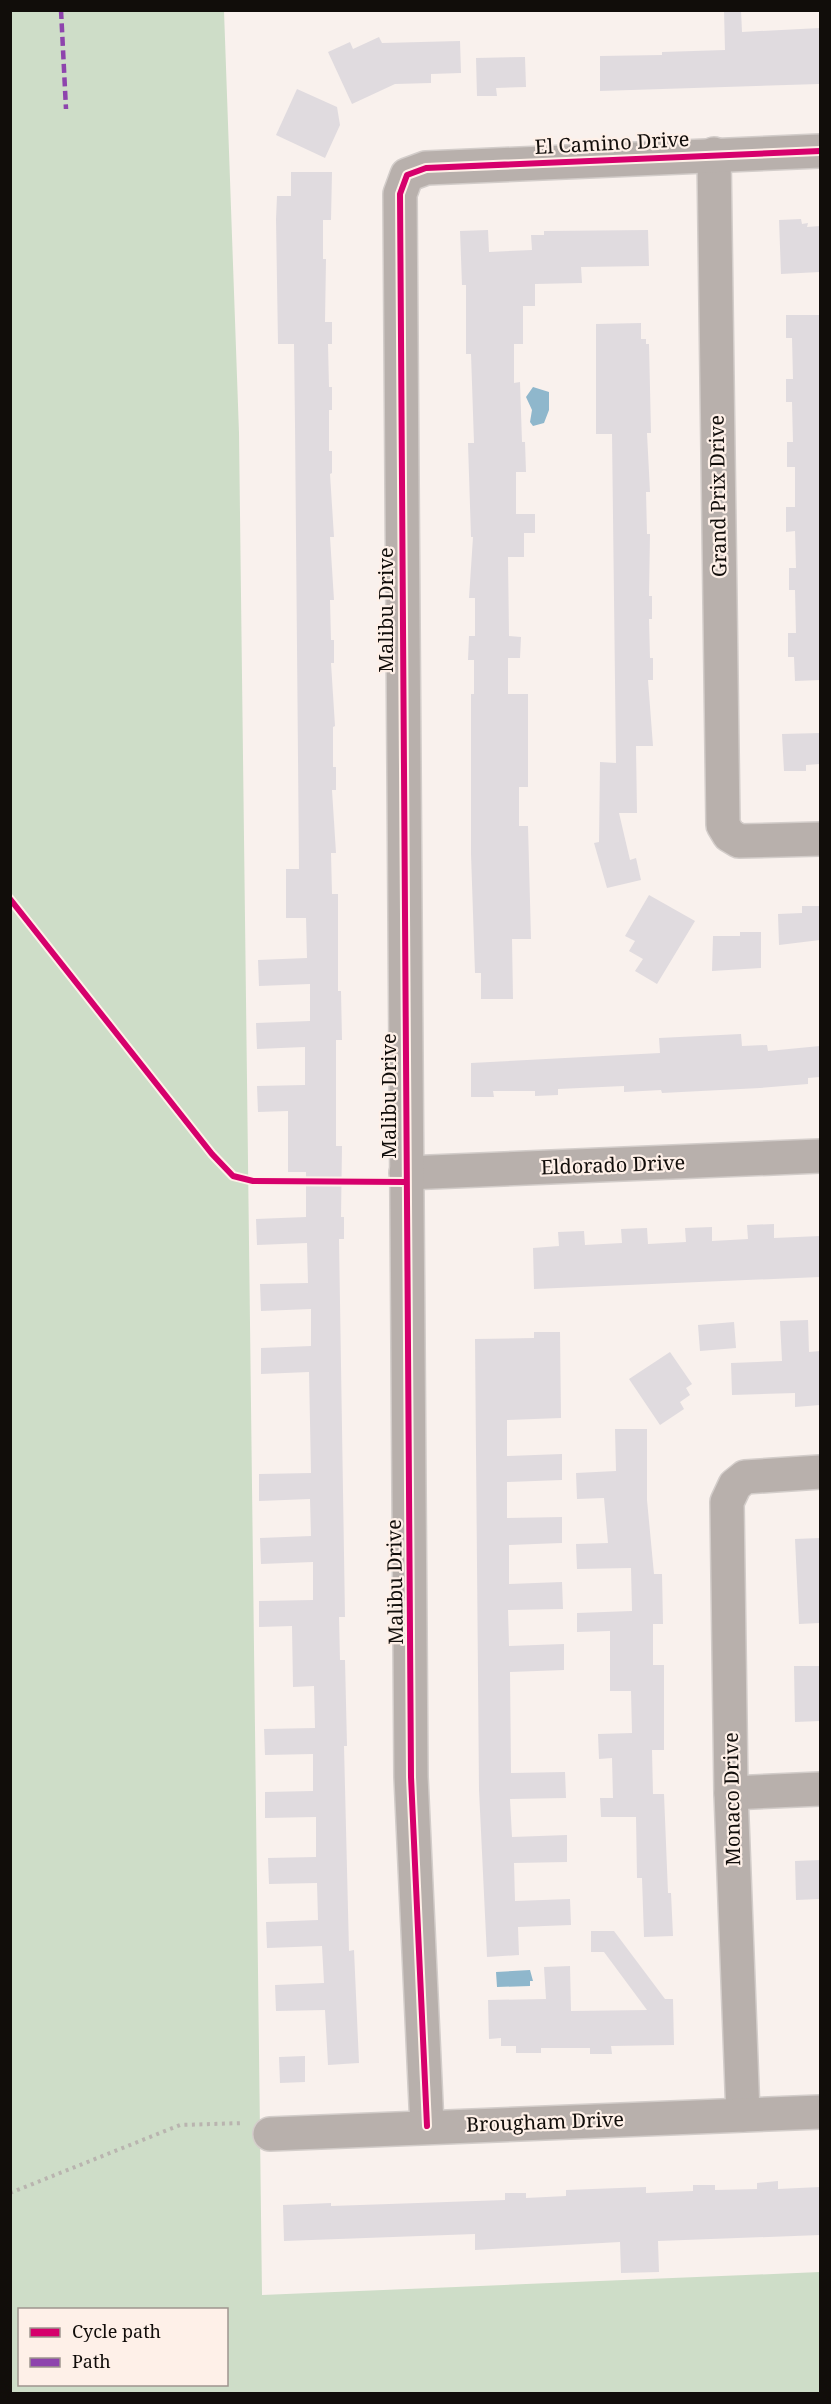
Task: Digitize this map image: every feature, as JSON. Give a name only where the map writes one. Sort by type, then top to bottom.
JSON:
[{"type":"street","name":"El Camino Drive","points":[[407,176],[416,170],[426,168],[820,151]]},
{"type":"street","name":"Grand Prix Drive","points":[[714,154],[723,825],[729,835],[739,841],[820,838]]},
{"type":"street","name":"Malibu Drive","points":[[407,176],[399,194],[406,1173],[413,1689],[411,1777],[426,2126]]},
{"type":"street","name":"Eldorado Drive","points":[[406,1173],[820,1156]]},
{"type":"street","name":"Monaco Drive","points":[[743,2115],[731,1793],[727,1502],[735,1485],[745,1477],[820,1472]]},
{"type":"street","points":[[731,1793],[820,1789]]},
{"type":"street","name":"Brougham Drive","points":[[270,2134],[820,2112]]},
{"type":"path","points":[[10,2193],[189,2123],[265,2123],[270,2134]]},
{"type":"green space","points":[[11,11],[224,11],[239,433],[262,2295],[820,2272],[820,2393],[11,2394]]},
{"type":"water","points":[[533,387],[549,392],[549,410],[544,423],[533,426],[530,422],[532,410],[526,397]]},
{"type":"water","points":[[530,1970],[533,1981],[530,1981],[530,1986],[497,1987],[496,1972]]},
{"type":"building","points":[[724,10],[741,10],[742,32],[820,28],[819,84],[600,91],[600,56],[662,55],[662,52],[725,50]]},
{"type":"building","points":[[379,37],[382,43],[460,41],[461,73],[431,74],[431,83],[395,84],[352,104],[328,52],[350,42],[353,49]]},
{"type":"building","points":[[525,57],[526,87],[496,88],[497,96],[477,96],[476,58]]},
{"type":"building","points":[[297,89],[337,107],[340,125],[325,158],[276,135]]},
{"type":"building","points":[[291,172],[332,172],[331,220],[323,220],[323,259],[326,259],[325,322],[332,322],[332,344],[328,344],[329,387],[332,387],[332,410],[329,410],[329,451],[332,451],[332,473],[330,474],[334,537],[330,537],[334,600],[330,600],[331,640],[334,640],[334,663],[331,663],[335,726],[333,727],[333,767],[336,767],[336,790],[332,790],[336,853],[331,853],[332,894],[338,894],[338,991],[341,991],[342,1040],[336,1040],[336,1146],[342,1146],[341,1217],[344,1217],[344,1239],[339,1239],[345,1617],[339,1617],[340,1660],[345,1660],[347,1746],[344,1746],[349,1951],[354,1950],[359,2063],[328,2065],[325,2010],[276,2011],[275,1985],[324,1983],[322,1946],[267,1948],[266,1922],[318,1920],[317,1883],[269,1884],[268,1858],[316,1857],[316,1817],[265,1818],[265,1792],[313,1791],[313,1754],[265,1755],[264,1729],[315,1728],[314,1686],[293,1687],[292,1626],[259,1627],[259,1601],[313,1600],[313,1562],[261,1564],[260,1538],[311,1536],[310,1499],[259,1501],[259,1474],[311,1473],[309,1372],[261,1374],[261,1348],[311,1346],[311,1309],[261,1311],[260,1284],[308,1283],[307,1243],[257,1245],[256,1219],[306,1217],[306,1172],[288,1172],[288,1111],[258,1112],[257,1086],[305,1085],[305,1047],[257,1049],[256,1023],[310,1021],[310,984],[259,986],[258,960],[307,958],[306,918],[286,918],[286,869],[299,869],[294,344],[278,344],[276,219],[277,196],[291,196]]},
{"type":"building","points":[[801,219],[802,224],[808,223],[807,227],[820,226],[820,272],[781,274],[779,220]]},
{"type":"building","points":[[488,230],[489,252],[532,250],[531,235],[544,235],[544,231],[648,230],[649,266],[581,267],[582,283],[535,284],[535,306],[523,306],[523,344],[514,344],[514,383],[520,382],[522,442],[525,442],[526,472],[516,472],[516,514],[535,514],[535,533],[524,533],[524,557],[508,557],[509,636],[521,637],[520,658],[508,658],[508,694],[528,694],[528,787],[519,787],[519,826],[528,826],[531,939],[512,939],[513,999],[481,999],[481,973],[475,973],[471,854],[471,694],[474,694],[474,660],[468,660],[469,636],[475,636],[475,598],[469,598],[473,537],[471,537],[468,443],[474,443],[471,354],[466,354],[466,285],[462,285],[460,231]]},
{"type":"building","points":[[786,315],[820,315],[820,680],[795,681],[794,657],[788,657],[788,633],[796,633],[795,590],[789,590],[789,568],[796,568],[795,531],[786,532],[786,507],[795,507],[795,467],[787,467],[787,442],[793,442],[792,402],[786,402],[786,379],[793,379],[792,338],[786,338]]},
{"type":"building","points":[[641,323],[641,339],[646,339],[646,344],[649,344],[651,433],[647,433],[650,492],[646,492],[647,534],[650,534],[649,596],[652,596],[652,619],[649,619],[650,658],[653,658],[653,680],[648,680],[653,746],[636,746],[637,813],[619,813],[630,860],[636,858],[641,880],[607,888],[594,843],[599,842],[600,762],[616,763],[612,434],[596,434],[596,324]]},
{"type":"building","points":[[820,733],[820,764],[806,765],[806,771],[784,771],[782,734]]},
{"type":"building","points":[[649,895],[695,921],[657,984],[635,971],[643,959],[629,951],[635,941],[625,936]]},
{"type":"building","points":[[802,906],[820,906],[820,940],[779,945],[778,914],[802,913]]},
{"type":"building","points":[[740,932],[761,932],[761,968],[712,971],[713,936],[740,936]]},
{"type":"building","points":[[741,1034],[742,1046],[767,1045],[768,1051],[820,1046],[820,1077],[808,1078],[808,1084],[760,1088],[662,1093],[661,1090],[624,1092],[624,1086],[558,1089],[558,1095],[535,1096],[535,1091],[493,1091],[494,1097],[471,1097],[471,1063],[660,1053],[659,1038]]},
{"type":"building","points":[[774,1224],[774,1238],[820,1236],[820,1277],[534,1289],[533,1248],[559,1246],[558,1232],[584,1231],[585,1245],[622,1243],[621,1229],[647,1228],[648,1244],[686,1242],[685,1228],[712,1227],[712,1241],[748,1239],[747,1225]]},
{"type":"building","points":[[808,1320],[809,1352],[820,1351],[820,1405],[795,1407],[795,1393],[732,1395],[731,1363],[782,1361],[780,1321]]},
{"type":"building","points":[[734,1322],[736,1348],[700,1351],[698,1325]]},
{"type":"building","points":[[534,1332],[560,1332],[561,1418],[507,1420],[507,1456],[562,1454],[562,1480],[507,1482],[507,1518],[562,1517],[562,1543],[509,1545],[509,1584],[562,1582],[563,1609],[508,1610],[509,1646],[564,1644],[564,1670],[510,1672],[511,1773],[565,1772],[566,1798],[510,1799],[512,1837],[567,1835],[567,1862],[514,1863],[515,1901],[570,1899],[571,1925],[518,1927],[519,1955],[487,1957],[479,1790],[475,1339],[534,1338]]},
{"type":"building","points":[[670,1352],[692,1384],[686,1388],[690,1395],[680,1402],[684,1409],[660,1425],[629,1379]]},
{"type":"building","points":[[615,1429],[647,1429],[647,1500],[654,1574],[662,1574],[663,1624],[653,1624],[653,1665],[664,1665],[664,1750],[652,1750],[653,1794],[664,1794],[668,1893],[671,1893],[673,1936],[644,1937],[642,1878],[637,1878],[636,1817],[601,1817],[600,1798],[613,1798],[612,1758],[599,1759],[598,1734],[632,1733],[631,1691],[610,1691],[610,1631],[577,1632],[577,1613],[632,1611],[631,1568],[577,1569],[576,1544],[608,1543],[604,1498],[577,1499],[576,1473],[616,1471]]},
{"type":"building","points":[[820,1538],[820,1623],[799,1624],[795,1539]]},
{"type":"building","points":[[794,1666],[820,1666],[820,1721],[795,1722]]},
{"type":"building","points":[[820,1860],[820,1899],[796,1900],[795,1861]]},
{"type":"building","points":[[591,1931],[614,1931],[665,1999],[673,1999],[674,2045],[611,2046],[612,2054],[590,2054],[590,2048],[541,2048],[541,2053],[516,2053],[516,2046],[501,2046],[501,2038],[489,2039],[488,2000],[546,1999],[544,1967],[570,1966],[571,2011],[647,2010],[604,1952],[591,1952]]},
{"type":"building","points":[[305,2056],[305,2082],[280,2083],[279,2057]]},
{"type":"building","points":[[778,2181],[778,2189],[820,2187],[820,2235],[658,2241],[659,2272],[621,2273],[620,2242],[475,2250],[475,2234],[284,2241],[283,2205],[331,2203],[331,2206],[505,2200],[505,2193],[526,2193],[526,2198],[566,2196],[566,2190],[646,2187],[646,2193],[693,2191],[693,2185],[715,2185],[715,2190],[757,2189],[757,2183]]},
{"type":"marked path","points":[[61,10],[66,109]]},
{"type":"cycle path","points":[[427,2126],[411,1777],[400,194],[407,175],[426,168],[820,151]]},
{"type":"cycle path","points":[[10,899],[212,1154],[233,1176],[253,1181],[406,1182]]}]
